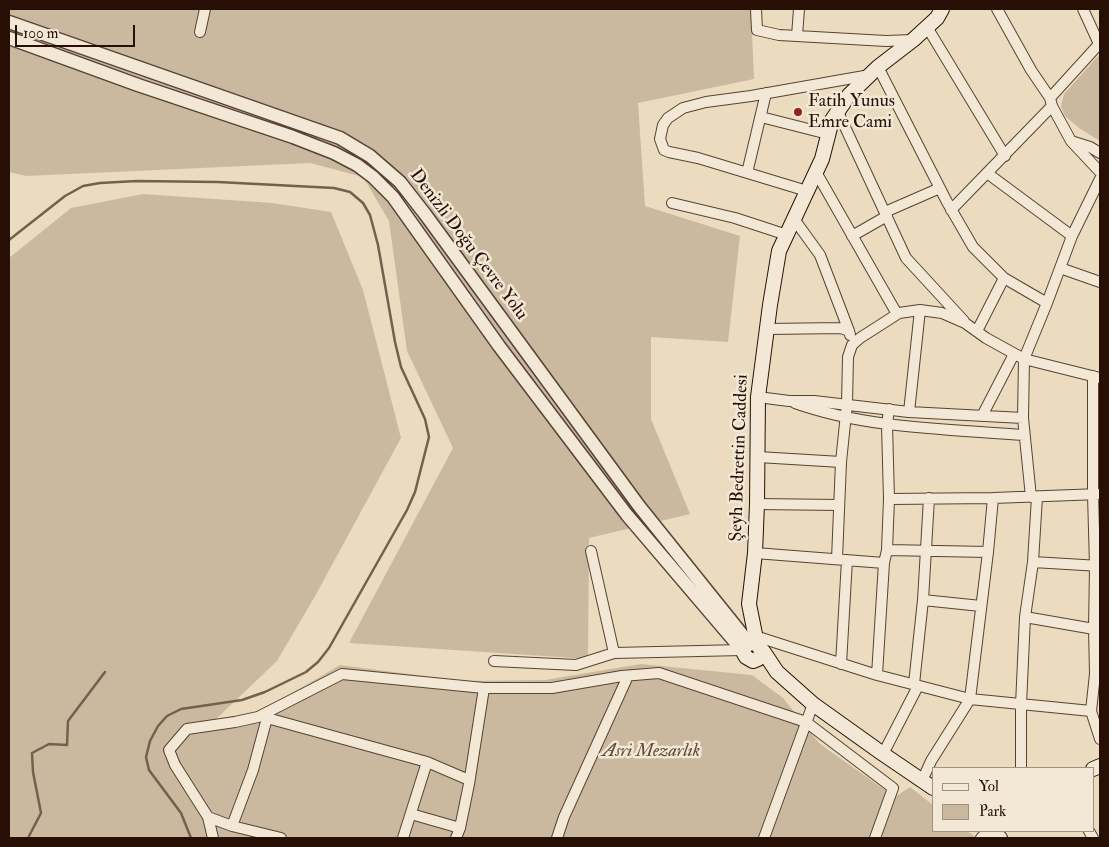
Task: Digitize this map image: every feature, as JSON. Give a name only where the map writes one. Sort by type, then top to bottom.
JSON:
[{"type":"main road","name":"Şeyh Bedrettin Caddesi","points":[[930,786],[813,704],[776,672],[752,644],[749,604],[755,552],[758,397],[779,252],[822,159],[832,120],[849,95],[874,71],[937,18],[942,9]]},
{"type":"main road","points":[[752,644],[762,654],[753,661],[776,672]]},
{"type":"street","points":[[200,32],[205,9]]},
{"type":"street","points":[[756,9],[757,30],[779,35],[886,41],[912,40]]},
{"type":"street","points":[[797,36],[799,9]]},
{"type":"street","points":[[997,9],[1051,102],[1070,141],[1100,172]]},
{"type":"street","points":[[951,210],[1005,156],[1100,43],[1083,9]]},
{"type":"street","name":"Denizli Doğu Çevre Yolu","points":[[9,22],[340,138],[370,156],[400,182],[639,506],[752,644]]},
{"type":"street","points":[[927,27],[1005,156]]},
{"type":"street","name":"Denizli Doğu Çevre Yolu","points":[[9,38],[138,85],[302,140],[334,153],[357,165],[373,177],[393,197],[499,346],[627,515],[752,644]]},
{"type":"street","points":[[807,191],[698,158],[664,150],[660,139],[663,125],[668,118],[683,108],[706,102],[766,93],[874,71],[973,247],[1004,278],[1047,303]]},
{"type":"street","points":[[747,173],[766,93]]},
{"type":"street","points":[[838,112],[906,258],[965,322],[986,338],[1024,359],[1097,377],[1098,566],[1094,629],[1098,674],[1092,711],[1100,739]]},
{"type":"street","points":[[761,117],[828,134]]},
{"type":"street","points":[[1070,141],[1090,147],[1100,153]]},
{"type":"street","points":[[816,172],[897,314]]},
{"type":"street","points":[[987,173],[1072,236]]},
{"type":"street","points":[[1021,767],[1021,704],[1025,616],[1033,562],[1034,497],[1024,435],[1024,359],[1072,236],[1100,179]]},
{"type":"street","points":[[852,236],[886,214],[940,188]]},
{"type":"street","points":[[672,204],[735,218],[787,235]]},
{"type":"street","points":[[794,219],[820,255],[849,331],[852,345]]},
{"type":"street","points":[[1060,268],[1100,282]]},
{"type":"street","points":[[977,331],[1004,278]]},
{"type":"street","points":[[841,664],[842,559],[839,505],[847,404],[848,357],[852,345],[897,314],[920,310],[942,313],[965,322]]},
{"type":"street","points":[[909,412],[920,310]]},
{"type":"street","points":[[767,329],[841,328],[849,331]]},
{"type":"street","points":[[982,416],[1014,354]]},
{"type":"street","points":[[758,397],[789,401],[847,404],[909,412],[1023,418]]},
{"type":"street","points":[[789,401],[814,410],[887,425],[1024,435]]},
{"type":"street","points":[[877,676],[884,563],[888,550],[890,498],[887,425],[889,410]]},
{"type":"street","points":[[758,457],[841,462]]},
{"type":"street","points":[[890,498],[993,498],[1097,494]]},
{"type":"street","points":[[883,754],[916,685],[927,550],[929,498]]},
{"type":"street","points":[[930,786],[931,761],[970,699],[993,498]]},
{"type":"street","points":[[757,504],[839,505]]},
{"type":"street","points":[[888,550],[988,552]]},
{"type":"street","points":[[591,551],[614,653]]},
{"type":"street","points":[[755,552],[884,563]]},
{"type":"street","points":[[1033,562],[1098,566]]},
{"type":"street","points":[[923,600],[981,606]]},
{"type":"street","points":[[1025,616],[1094,629]]},
{"type":"street","points":[[494,661],[576,665],[614,653],[752,644],[841,664],[877,676],[970,699],[1092,711]]},
{"type":"street","points":[[214,838],[208,817],[175,765],[168,750],[187,729],[258,718],[342,674],[484,688],[552,688],[659,673],[806,722],[893,788],[875,838]]},
{"type":"street","points":[[557,838],[628,676]]},
{"type":"street","points":[[411,814],[458,833],[484,688]]},
{"type":"street","points":[[764,838],[813,704]]},
{"type":"street","points":[[232,826],[253,770],[267,718],[426,762],[469,780]]},
{"type":"street","points":[[403,838],[426,762]]},
{"type":"street","points":[[208,817],[232,826],[281,838]]},
{"type":"green space","points":[[9,9],[751,9],[754,79],[638,103],[645,206],[740,236],[728,342],[651,337],[651,419],[690,514],[589,538],[588,659],[349,643],[453,448],[407,351],[389,221],[363,177],[310,163],[26,176],[9,172]]},
{"type":"green space","points":[[1100,54],[1100,141],[1079,128],[1065,116],[1061,106],[1064,94]]},
{"type":"green space","name":"Asri Mezarlık","points":[[143,194],[272,203],[331,212],[363,290],[401,438],[314,598],[277,661],[215,720],[265,709],[340,665],[462,681],[545,680],[641,664],[752,675],[783,698],[820,744],[895,797],[910,787],[932,804],[932,832],[968,832],[977,838],[9,838],[9,258],[71,208]]},
{"type":"waterway","points":[[9,240],[65,196],[83,186],[100,183],[137,181],[218,182],[334,188],[350,192],[363,203],[370,215],[378,245],[401,367],[425,419],[429,437],[415,492],[407,510],[329,648],[318,662],[306,672],[265,692],[242,700],[181,709],[167,716],[158,726],[150,741],[146,757],[149,770],[181,813],[191,838]]},
{"type":"waterway","points":[[28,838],[41,813],[33,772],[32,753],[49,744],[67,745],[68,721],[105,672]]},
{"type":"place","name":"Fatih Yunus Emre Cami","points":[[798,112]]}]
